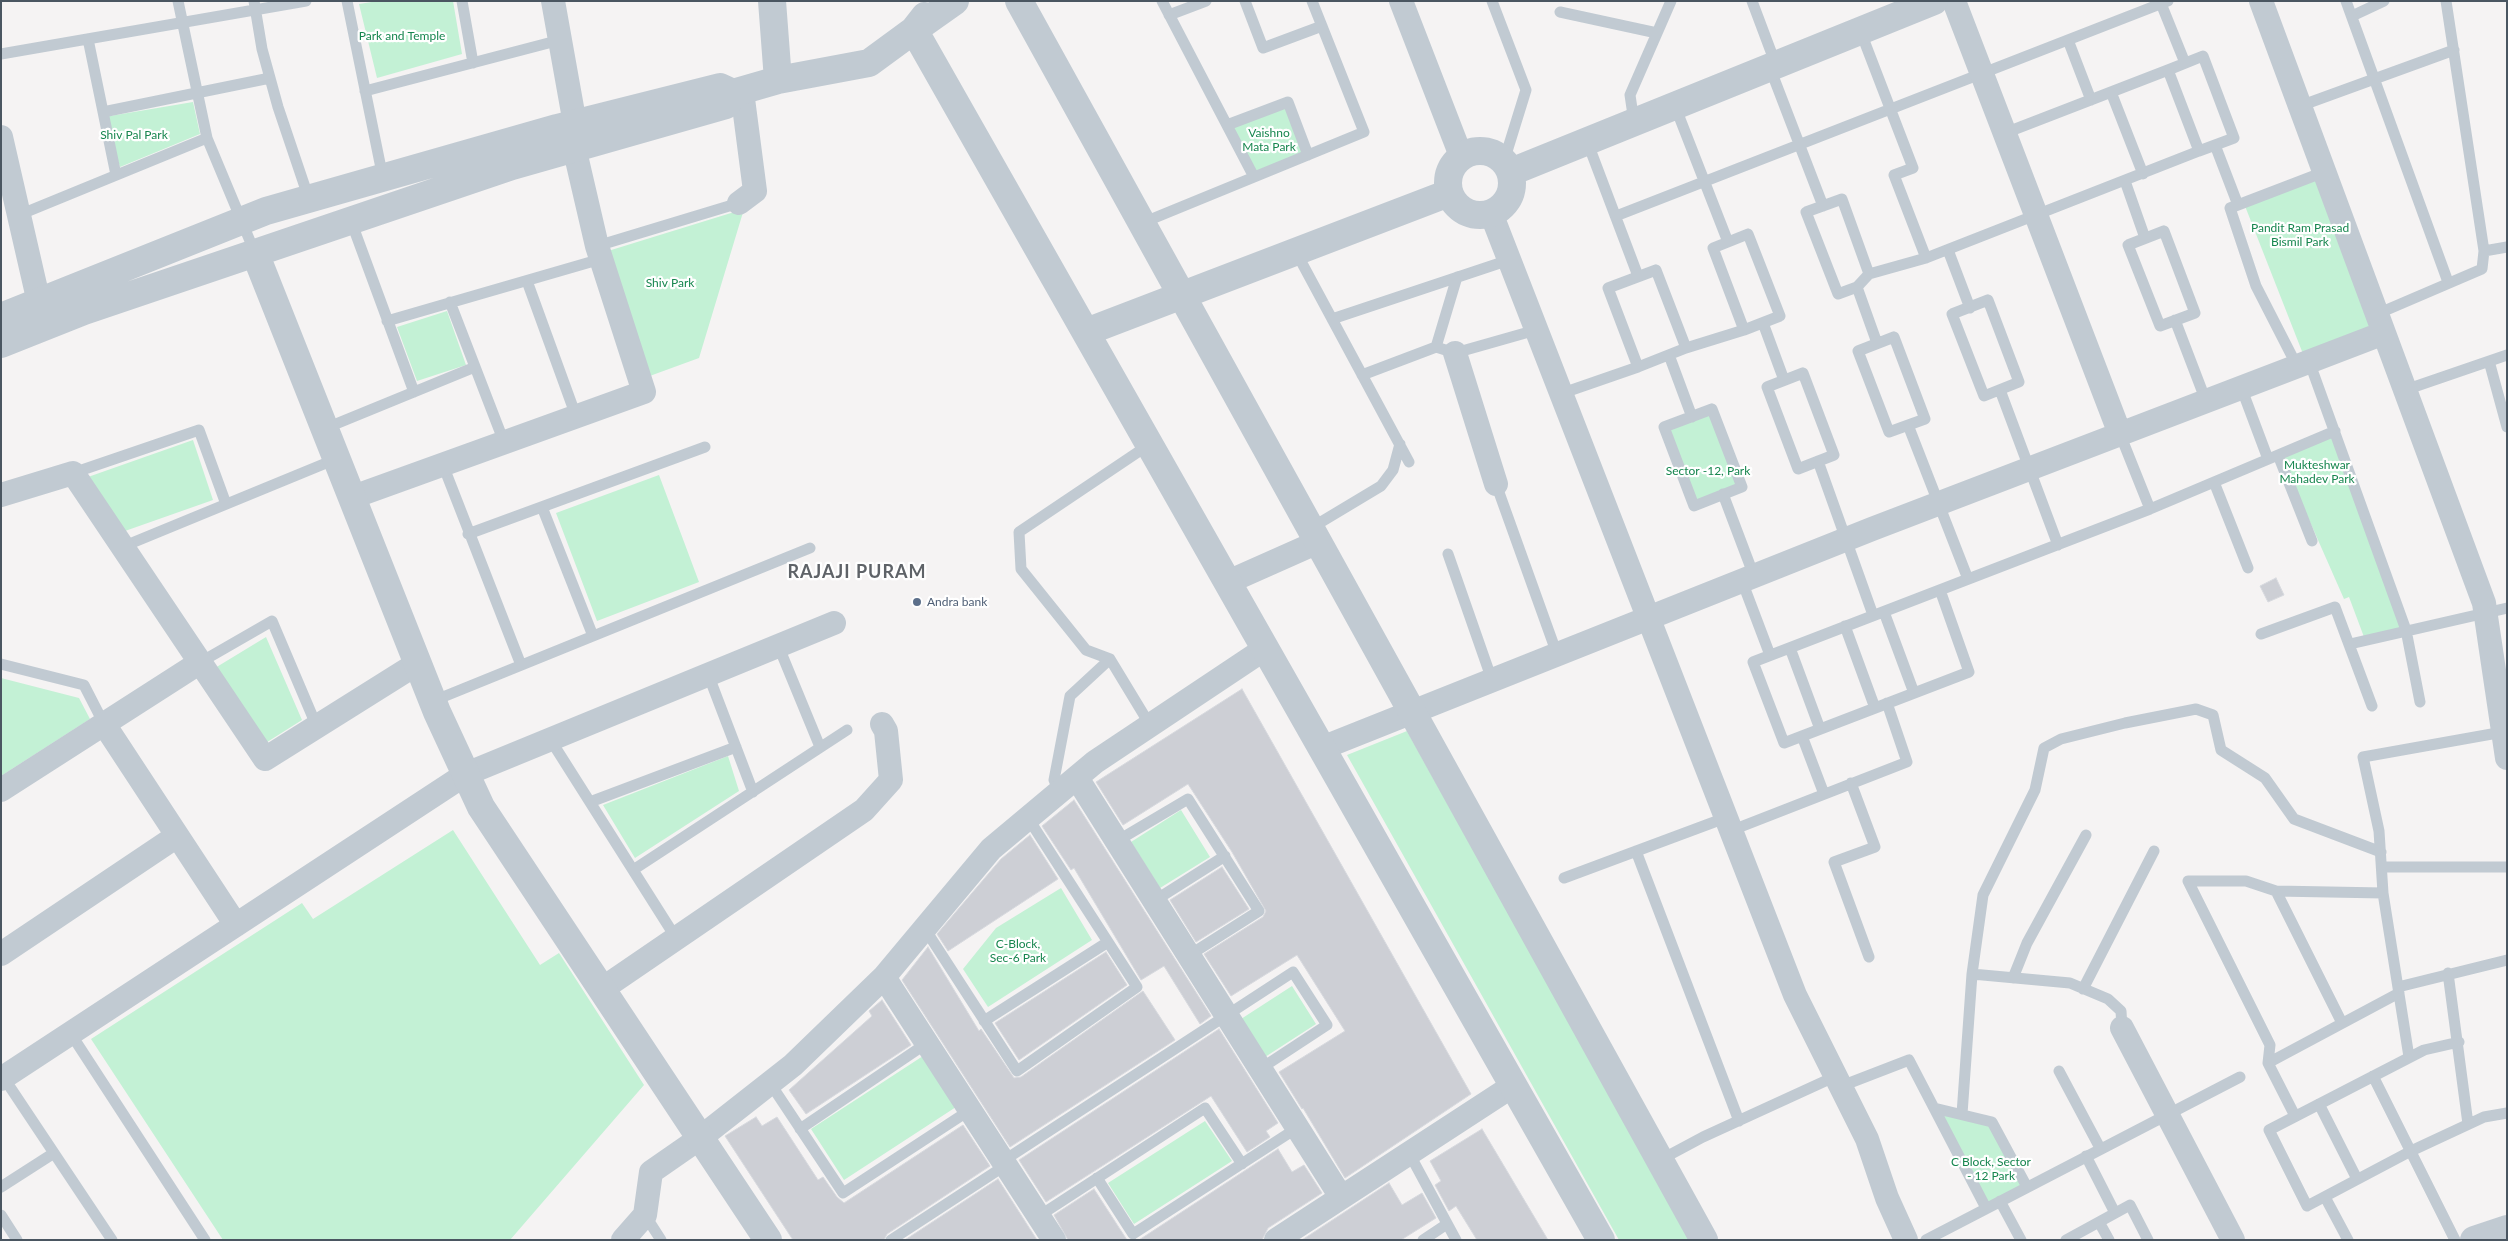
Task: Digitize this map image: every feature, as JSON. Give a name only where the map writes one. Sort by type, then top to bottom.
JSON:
[{"type":"street","points":[[353,497],[644,392],[599,253],[575,136],[553,1]]},
{"type":"street","points":[[772,1],[778,80]]},
{"type":"street","points":[[914,30],[936,1]]},
{"type":"street","points":[[1,344],[41,315],[241,220],[384,179],[575,136],[726,105],[738,92],[778,80],[869,63],[955,1]]},
{"type":"street","points":[[1019,1],[1704,1240]]},
{"type":"street","points":[[1508,166],[1588,141],[1934,1]]},
{"type":"street","points":[[1954,1],[2120,434]]},
{"type":"street","points":[[2261,1],[2405,390],[2496,610],[2503,732],[2507,758]]},
{"type":"street","points":[[1405,3],[1461,156]]},
{"type":"street","points":[[914,30],[1601,1240]]},
{"type":"street","points":[[738,92],[755,191],[739,203]]},
{"type":"street","points":[[1,317],[84,311],[351,221],[575,136]]},
{"type":"street","points":[[1,137],[41,315]]},
{"type":"street","points":[[1488,151],[1508,166],[1512,187],[1507,201],[1491,214],[1481,215],[1462,210],[1450,194],[1449,173],[1461,156],[1470,152],[1488,151]]},
{"type":"street","points":[[1086,332],[1450,194]]},
{"type":"street","points":[[1491,214],[1794,995],[1867,1140],[1887,1198],[1906,1240]]},
{"type":"street","points":[[255,253],[433,701],[481,806],[768,1240]]},
{"type":"street","points":[[1322,748],[1748,578],[2303,363],[2380,323]]},
{"type":"street","points":[[1445,350],[1496,484]]},
{"type":"street","points":[[1,495],[74,473],[265,760],[418,663]]},
{"type":"street","points":[[1228,582],[1314,535]]},
{"type":"street","points":[[3,1079],[466,774],[834,623]]},
{"type":"street","points":[[623,1240],[645,1215],[651,1172],[700,1138],[793,1064],[884,977],[991,849],[1095,762],[1266,648]]},
{"type":"street","points":[[1,790],[199,663]]},
{"type":"street","points":[[104,724],[236,925]]},
{"type":"street","points":[[602,989],[864,810],[891,780],[886,731],[882,724]]},
{"type":"street","points":[[1068,785],[1117,841],[1341,1197]]},
{"type":"street","points":[[1,954],[177,836]]},
{"type":"street","points":[[884,977],[1054,1240]]},
{"type":"street","points":[[2122,1028],[2233,1240]]},
{"type":"street","points":[[1276,1240],[1514,1085]]},
{"type":"street","points":[[2474,1240],[2507,1228]]},
{"type":"lane","points":[[178,1],[207,138],[255,253]]},
{"type":"lane","points":[[1,54],[182,22],[255,5],[306,1]]},
{"type":"lane","points":[[347,1],[384,179]]},
{"type":"lane","points":[[462,1],[473,63]]},
{"type":"lane","points":[[1162,1],[1254,177]]},
{"type":"lane","points":[[1169,15],[1206,1]]},
{"type":"lane","points":[[1245,1],[1263,48],[1322,26]]},
{"type":"lane","points":[[1142,224],[1364,132],[1312,1]]},
{"type":"lane","points":[[1492,1],[1526,90],[1508,166]]},
{"type":"lane","points":[[1634,122],[1630,95],[1671,1]]},
{"type":"lane","points":[[1752,1],[1799,145],[1822,206]]},
{"type":"lane","points":[[2346,1],[2448,282]]},
{"type":"lane","points":[[2352,16],[2384,1]]},
{"type":"lane","points":[[2380,323],[2448,282],[2482,269],[2484,251],[2446,1]]},
{"type":"lane","points":[[1616,216],[2163,2],[2185,63]]},
{"type":"lane","points":[[255,5],[262,48],[270,78],[309,199]]},
{"type":"lane","points":[[1560,12],[1657,33]]},
{"type":"lane","points":[[1860,30],[1913,168],[1894,175],[1926,258]]},
{"type":"lane","points":[[88,39],[116,176]]},
{"type":"lane","points":[[365,91],[560,40]]},
{"type":"lane","points":[[2068,40],[2091,100]]},
{"type":"lane","points":[[2300,106],[2454,50]]},
{"type":"lane","points":[[1869,274],[1842,199],[1806,212],[1838,294],[1857,287],[1869,274],[1948,250],[2234,138],[2203,56],[2005,133]]},
{"type":"lane","points":[[2168,70],[2199,151]]},
{"type":"lane","points":[[103,112],[270,78]]},
{"type":"lane","points":[[2111,92],[2143,174]]},
{"type":"lane","points":[[1226,125],[1288,102],[1308,155]]},
{"type":"lane","points":[[1675,106],[1728,242]]},
{"type":"lane","points":[[19,215],[207,138]]},
{"type":"lane","points":[[1588,141],[1638,276]]},
{"type":"lane","points":[[2215,145],[2238,205]]},
{"type":"lane","points":[[2324,172],[2230,208],[2256,286],[2303,363],[2335,431],[2406,630],[2420,702]]},
{"type":"lane","points":[[2125,181],[2145,238]]},
{"type":"lane","points":[[387,320],[527,280],[739,203]]},
{"type":"lane","points":[[351,221],[414,392]]},
{"type":"lane","points":[[2164,231],[2195,313],[2160,326],[2128,245],[2145,238],[2164,231]]},
{"type":"lane","points":[[1560,394],[1686,348],[1744,330],[1780,316],[1748,234],[1713,248],[1744,330]]},
{"type":"lane","points":[[2484,251],[2507,247]]},
{"type":"lane","points":[[1948,250],[1970,308]]},
{"type":"lane","points":[[1296,252],[1410,462]]},
{"type":"lane","points":[[1332,319],[1509,260]]},
{"type":"lane","points":[[1638,366],[1608,288],[1638,276],[1656,270],[1686,348]]},
{"type":"lane","points":[[1445,350],[1457,277]]},
{"type":"lane","points":[[527,280],[576,416]]},
{"type":"lane","points":[[1857,287],[1877,343]]},
{"type":"lane","points":[[1988,300],[2019,382],[1984,396],[1952,314],[1970,308],[1988,300]]},
{"type":"lane","points":[[450,302],[504,442]]},
{"type":"lane","points":[[2175,320],[2206,401]]},
{"type":"lane","points":[[1763,323],[1784,380]]},
{"type":"lane","points":[[1362,375],[1445,350],[1536,330]]},
{"type":"lane","points":[[1894,337],[1925,419],[1908,425],[1889,432],[1858,351],[1894,337]]},
{"type":"lane","points":[[1669,355],[1692,417]]},
{"type":"lane","points":[[2405,390],[2507,355]]},
{"type":"lane","points":[[2489,361],[2507,427]]},
{"type":"lane","points":[[326,428],[475,368]]},
{"type":"lane","points":[[1803,373],[1834,455],[1818,461],[1798,468],[1767,387],[1803,373]]},
{"type":"lane","points":[[2240,388],[2312,541]]},
{"type":"lane","points":[[2000,390],[2058,544]]},
{"type":"lane","points":[[1712,409],[1742,487],[1723,494],[1694,506],[1664,427],[1712,409]]},
{"type":"lane","points":[[1908,425],[1940,503],[1968,579]]},
{"type":"lane","points":[[74,473],[199,430],[226,504]]},
{"type":"lane","points":[[1940,590],[1968,672],[1784,743],[1753,662],[2150,509],[2335,431]]},
{"type":"lane","points":[[2120,434],[2150,509]]},
{"type":"lane","points":[[1150,444],[1019,532],[1021,569],[1086,650],[1110,659],[1150,724]]},
{"type":"lane","points":[[1314,535],[1381,486],[1394,470],[1400,444]]},
{"type":"lane","points":[[468,534],[705,447]]},
{"type":"lane","points":[[122,547],[338,458]]},
{"type":"lane","points":[[1818,461],[1846,540],[1914,693]]},
{"type":"lane","points":[[443,465],[468,534],[521,665]]},
{"type":"lane","points":[[2214,482],[2248,568]]},
{"type":"lane","points":[[1496,484],[1558,654]]},
{"type":"lane","points":[[1723,494],[1770,655]]},
{"type":"lane","points":[[542,506],[592,636]]},
{"type":"lane","points":[[433,701],[810,548]]},
{"type":"lane","points":[[1448,554],[1492,680]]},
{"type":"lane","points":[[2261,634],[2335,607],[2372,706]]},
{"type":"lane","points":[[2350,644],[2496,610]]},
{"type":"lane","points":[[199,663],[272,621],[317,727]]},
{"type":"lane","points":[[1845,626],[1875,708]]},
{"type":"lane","points":[[778,645],[820,748]]},
{"type":"lane","points":[[1790,648],[1820,729]]},
{"type":"lane","points":[[1068,785],[1054,780],[1070,696],[1110,659]]},
{"type":"lane","points":[[1,664],[84,685],[104,724]]},
{"type":"lane","points":[[708,674],[753,792]]},
{"type":"lane","points":[[1564,878],[1636,851],[1824,794],[1908,762],[1888,703]]},
{"type":"lane","points":[[1962,1114],[1972,974],[1983,895],[2035,790],[2044,748],[2061,739],[2125,723],[2196,709],[2213,715],[2221,750],[2265,778],[2294,819],[2381,852]]},
{"type":"lane","points":[[633,870],[847,730]]},
{"type":"lane","points":[[2409,1057],[2383,893],[2380,832],[2363,757],[2503,732]]},
{"type":"lane","points":[[1802,736],[1824,794]]},
{"type":"lane","points":[[550,739],[676,938]]},
{"type":"lane","points":[[590,802],[736,747]]},
{"type":"lane","points":[[1851,784],[1875,847],[1834,862],[1869,957]]},
{"type":"lane","points":[[1117,841],[1188,799],[1259,911],[1188,956]]},
{"type":"lane","points":[[925,929],[1017,1071],[1137,988],[1028,818]]},
{"type":"lane","points":[[2013,978],[2027,943],[2086,835]]},
{"type":"lane","points":[[1636,851],[1739,1121]]},
{"type":"lane","points":[[2083,988],[2154,852]]},
{"type":"lane","points":[[1154,901],[1224,856]]},
{"type":"lane","points":[[2382,867],[2507,867]]},
{"type":"lane","points":[[2295,1116],[2268,1063],[2270,1045],[2188,881],[2246,881],[2276,891],[2383,893]]},
{"type":"lane","points":[[2276,891],[2342,1023]]},
{"type":"lane","points":[[984,1021],[1108,942]]},
{"type":"lane","points":[[2268,1063],[2399,990],[2448,973],[2507,960]]},
{"type":"lane","points":[[891,1240],[1293,972],[1327,1026],[1260,1069]]},
{"type":"lane","points":[[2448,973],[2459,1042],[2468,1124]]},
{"type":"lane","points":[[1972,974],[2070,983],[2108,999],[2121,1011],[2122,1028]]},
{"type":"lane","points":[[70,1034],[205,1240]]},
{"type":"lane","points":[[2459,1042],[2424,1050],[2269,1130],[2307,1206],[2411,1151],[2468,1124],[2484,1117],[2507,1113]]},
{"type":"lane","points":[[800,1129],[927,1043]]},
{"type":"lane","points":[[1660,1160],[1739,1121],[1837,1082],[1909,1060],[1986,1208]]},
{"type":"lane","points":[[2059,1071],[2100,1148]]},
{"type":"lane","points":[[2374,1076],[2455,1240]]},
{"type":"lane","points":[[1926,1240],[2166,1113],[2240,1077]]},
{"type":"lane","points":[[3,1079],[112,1240]]},
{"type":"lane","points":[[770,1083],[843,1193],[970,1110]]},
{"type":"lane","points":[[2319,1104],[2357,1180]]},
{"type":"lane","points":[[1039,1216],[1205,1108],[1242,1164]]},
{"type":"lane","points":[[1934,1108],[1992,1122],[2026,1187]]},
{"type":"lane","points":[[1097,1178],[1133,1234],[1297,1128]]},
{"type":"lane","points":[[1,1187],[54,1153]]},
{"type":"lane","points":[[1409,1153],[1456,1240]]},
{"type":"lane","points":[[2086,1156],[2115,1214]]},
{"type":"lane","points":[[2325,1197],[2348,1240]]},
{"type":"lane","points":[[2000,1201],[2020,1240]]},
{"type":"lane","points":[[2066,1240],[2130,1206],[2148,1240]]},
{"type":"lane","points":[[1,1215],[17,1240]]},
{"type":"lane","points":[[645,1215],[662,1240]]},
{"type":"lane","points":[[2099,1222],[2108,1240]]},
{"type":"lane","points":[[1423,1240],[1447,1224]]},
{"type":"green space","name":"Park and Temple","points":[[378,1],[453,1],[462,54],[377,78],[359,4]]},
{"type":"green space","name":"Shiv Pal Park","points":[[193,102],[200,134],[120,167],[104,117]]},
{"type":"green space","name":"Vaishno Mata Park","points":[[1286,105],[1305,154],[1255,174],[1230,126]]},
{"type":"green space","name":"Pandit Ram Prasad Bismil Park","points":[[2321,177],[2379,330],[2305,359],[2245,206]]},
{"type":"green space","name":"Shiv Park","points":[[744,209],[699,358],[647,377],[608,251]]},
{"type":"green space","points":[[447,311],[466,365],[417,381],[397,327]]},
{"type":"green space","name":"Sector -12, Park","points":[[1710,411],[1740,487],[1694,504],[1665,428]]},
{"type":"green space","name":"Mukteshwar Mahadev Park","points":[[2333,435],[2403,628],[2364,637],[2349,597],[2344,599],[2281,456]]},
{"type":"green space","points":[[193,440],[213,500],[125,531],[88,477]]},
{"type":"green space","points":[[659,475],[699,582],[597,621],[556,513]]},
{"type":"green space","points":[[266,637],[302,720],[264,744],[215,668]]},
{"type":"green space","points":[[1,678],[79,698],[90,719],[1,776]]},
{"type":"green space","points":[[1407,731],[1690,1240],[1619,1240],[1347,755]]},
{"type":"green space","points":[[728,756],[739,791],[635,858],[603,805]]},
{"type":"green space","points":[[1181,810],[1210,857],[1160,888],[1131,842]]},
{"type":"green space","points":[[453,830],[540,965],[559,953],[644,1085],[510,1240],[223,1240],[91,1039],[302,903],[313,919]]},
{"type":"green space","name":"C-Block, Sec-6 Park","points":[[1061,888],[1092,940],[988,1007],[963,969],[996,928]]},
{"type":"green space","points":[[1292,986],[1316,1024],[1265,1057],[1241,1019]]},
{"type":"green space","points":[[923,1056],[956,1107],[844,1180],[811,1129]]},
{"type":"green space","name":"C Block, Sector - 12 Park","points":[[1937,1110],[1991,1123],[2025,1186],[1987,1206]]},
{"type":"green space","points":[[1205,1121],[1232,1161],[1134,1224],[1108,1183]]},
{"type":"building","points":[[2276,578],[2284,595],[2268,602],[2260,586]]},
{"type":"building","points":[[1242,689],[1471,1094],[1345,1178],[1279,1072],[1345,1031],[1297,955],[1231,996],[1204,954],[1263,917],[1266,911],[1232,852],[1188,784],[1123,825],[1096,782]]},
{"type":"building","points":[[1074,800],[1211,1016],[1200,1024],[1164,966],[1141,980],[1074,868],[1071,870],[1042,826]]},
{"type":"building","points":[[1030,835],[1058,879],[948,951],[937,934],[1001,859]]},
{"type":"building","points":[[1222,867],[1249,909],[1196,942],[1170,900]]},
{"type":"building","points":[[928,947],[979,1031],[981,1029],[1014,1078],[1021,1077],[1143,991],[1175,1040],[1010,1147],[902,980]]},
{"type":"building","points":[[1106,952],[1127,985],[1019,1060],[995,1023]]},
{"type":"building","points":[[882,1000],[911,1045],[806,1114],[789,1090],[872,1016],[869,1011]]},
{"type":"building","points":[[1219,1029],[1278,1123],[1266,1131],[1270,1137],[1247,1152],[1211,1096],[1046,1202],[1019,1160]]},
{"type":"building","points":[[756,1117],[762,1126],[777,1117],[818,1180],[823,1177],[837,1197],[844,1203],[963,1125],[990,1166],[887,1234],[884,1240],[793,1240],[725,1136]]},
{"type":"building","points":[[1482,1129],[1548,1240],[1477,1240],[1456,1206],[1449,1211],[1435,1185],[1441,1181],[1430,1161]]},
{"type":"building","points":[[1278,1149],[1292,1172],[1304,1165],[1322,1193],[1268,1228],[1262,1240],[1139,1240]]},
{"type":"building","points":[[998,1179],[1037,1240],[905,1240]]},
{"type":"building","points":[[1389,1183],[1402,1205],[1422,1193],[1436,1218],[1401,1240],[1302,1240]]},
{"type":"building","points":[[1094,1189],[1127,1240],[1068,1240],[1054,1215]]},
{"type":"place","name":"Andra bank","points":[[917,602]]},
{"type":"district","name":"RAJAJI PURAM","points":[[857,572]]}]
